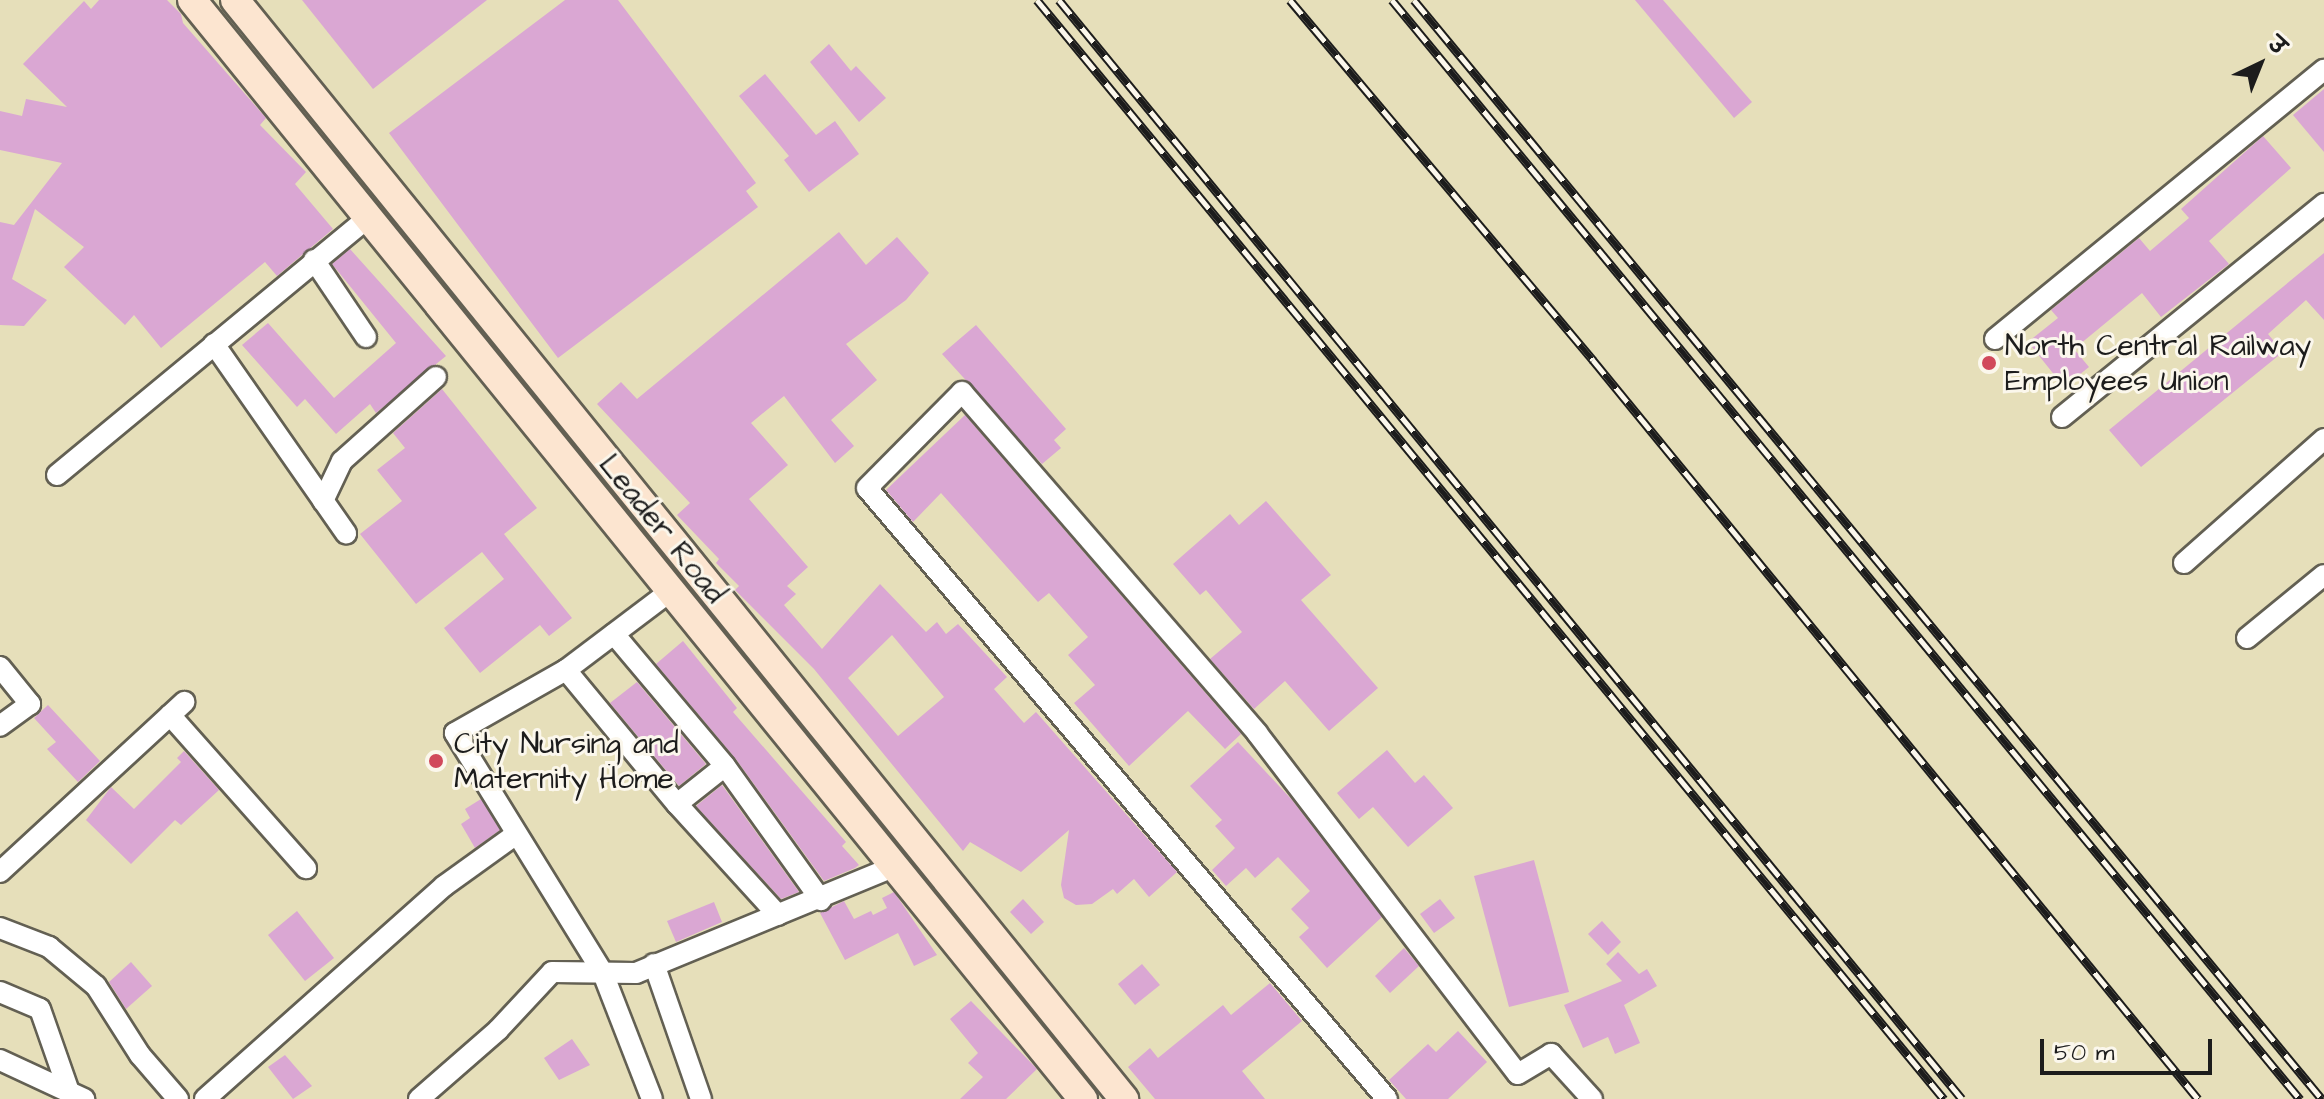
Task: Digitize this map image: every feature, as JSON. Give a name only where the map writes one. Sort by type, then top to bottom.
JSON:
[{"type":"main road","name":"Leader Road","points":[[192,0],[366,219],[1083,1099]]},
{"type":"main road","name":"Leader Road","points":[[235,0],[1124,1099]]},
{"type":"street","points":[[1995,339],[2324,70]]},
{"type":"street","points":[[2062,417],[2324,204]]},
{"type":"street","points":[[57,475],[366,219]]},
{"type":"street","points":[[314,260],[366,337]]},
{"type":"street","points":[[214,344],[346,533]]},
{"type":"street","points":[[323,501],[342,461],[436,377]]},
{"type":"street","points":[[1387,1099],[867,488],[962,392],[1257,733],[1518,1074],[1551,1054],[1592,1099]]},
{"type":"street","points":[[2184,563],[2324,439]]},
{"type":"street","points":[[2247,638],[2324,575]]},
{"type":"street","points":[[652,1099],[603,973],[515,835],[503,804],[455,733],[566,670],[669,592]]},
{"type":"street","points":[[614,634],[725,766],[821,900]]},
{"type":"street","points":[[0,667],[30,704],[0,726]]},
{"type":"street","points":[[566,670],[677,804],[778,915]]},
{"type":"street","points":[[0,872],[177,709],[306,868]]},
{"type":"street","points":[[677,804],[725,766]]},
{"type":"street","points":[[205,1099],[444,886],[515,835]]},
{"type":"street","points":[[419,1099],[498,1030],[552,972],[636,973],[821,900],[895,866]]},
{"type":"street","points":[[0,928],[49,947],[96,986],[140,1055],[178,1099]]},
{"type":"street","points":[[654,964],[701,1099]]},
{"type":"street","points":[[0,992],[40,1009],[76,1096]]},
{"type":"street","points":[[0,1060],[76,1096]]},
{"type":"building","points":[[99,0],[167,0],[181,14],[183,23],[266,118],[260,125],[306,172],[295,184],[333,229],[277,276],[265,262],[161,348],[134,315],[125,325],[64,267],[84,247],[35,209],[12,279],[47,300],[24,326],[0,325],[0,222],[14,225],[62,163],[0,150],[0,111],[22,116],[26,99],[67,107],[23,64],[84,1],[91,9]]},
{"type":"building","points":[[302,0],[487,0],[373,89]]},
{"type":"building","points":[[565,0],[618,0],[756,183],[746,191],[758,207],[558,358],[389,133]]},
{"type":"building","points":[[1635,0],[1663,0],[1752,102],[1734,118]]},
{"type":"building","points":[[829,44],[851,71],[856,66],[886,98],[859,122],[810,62]]},
{"type":"building","points":[[765,74],[816,135],[835,121],[859,154],[809,192],[784,160],[789,156],[739,96]]},
{"type":"building","points":[[2324,89],[2324,152],[2293,115]]},
{"type":"building","points":[[2263,136],[2291,168],[2209,241],[2229,264],[2161,317],[2142,293],[2074,349],[2089,367],[2064,387],[2028,342],[2058,318],[2051,310],[2139,238],[2150,251],[2189,218],[2181,209]]},
{"type":"building","points":[[839,232],[866,265],[897,237],[929,273],[906,300],[846,344],[877,380],[831,420],[854,446],[835,463],[784,396],[751,423],[788,465],[749,499],[808,567],[787,586],[796,594],[784,605],[822,649],[880,584],[926,632],[937,622],[946,634],[958,624],[1007,677],[994,689],[1024,723],[1036,712],[1177,872],[1149,897],[1134,879],[1117,894],[1113,889],[1092,904],[1076,905],[1064,898],[1061,885],[1069,830],[1021,872],[970,842],[963,851],[814,669],[735,590],[739,586],[716,563],[719,559],[677,515],[690,503],[597,404],[621,382],[637,399]],"holes":[[[892,635],[944,697],[898,736],[848,678]]]},
{"type":"building","points":[[350,249],[446,356],[376,413],[370,404],[336,434],[305,399],[297,407],[242,345],[268,323],[334,398],[396,343],[332,264]]},
{"type":"building","points":[[2324,253],[2324,320],[2306,300],[2268,334],[2283,352],[2141,467],[2109,430]]},
{"type":"building","points":[[976,325],[1066,429],[1054,440],[1061,448],[1042,464],[942,354]]},
{"type":"building","points":[[442,389],[537,508],[504,534],[572,618],[549,636],[540,625],[480,673],[444,628],[504,579],[482,552],[416,604],[360,534],[402,501],[377,470],[405,448],[393,433]]},
{"type":"building","points":[[965,415],[1241,734],[1225,749],[1188,711],[1129,766],[1074,703],[1095,685],[1068,655],[1088,637],[1049,593],[1038,602],[941,493],[913,522],[886,490]]},
{"type":"building","points":[[1266,501],[1331,575],[1301,600],[1378,688],[1329,731],[1285,681],[1254,709],[1210,659],[1242,632],[1206,590],[1200,595],[1173,564],[1230,514],[1239,525]]},
{"type":"building","points":[[683,641],[737,708],[733,712],[846,842],[842,846],[859,865],[824,881],[735,758],[656,664]]},
{"type":"building","points":[[637,682],[706,764],[679,786],[610,703]]},
{"type":"building","points":[[48,705],[100,761],[78,782],[47,749],[56,742],[34,718]]},
{"type":"building","points":[[1238,742],[1292,800],[1382,917],[1327,968],[1299,937],[1309,928],[1291,909],[1310,891],[1278,857],[1255,878],[1246,868],[1226,886],[1212,870],[1235,848],[1215,826],[1222,820],[1190,786]]},
{"type":"building","points":[[1387,750],[1415,783],[1424,775],[1453,808],[1408,847],[1373,807],[1359,819],[1337,793]]},
{"type":"building","points":[[184,751],[219,790],[181,825],[175,820],[131,864],[86,820],[111,787],[134,809],[181,762],[177,758]]},
{"type":"building","points":[[722,785],[799,892],[781,899],[696,806]]},
{"type":"building","points":[[481,799],[500,830],[475,848],[461,824],[470,818],[465,809]]},
{"type":"building","points":[[1534,860],[1569,992],[1509,1007],[1474,876]]},
{"type":"building","points":[[894,892],[937,955],[914,966],[898,933],[845,960],[820,913],[844,901],[854,919],[871,911],[873,915],[887,908],[882,898]]},
{"type":"building","points":[[1023,899],[1044,922],[1031,934],[1010,912]]},
{"type":"building","points":[[1440,899],[1455,918],[1434,933],[1420,914]]},
{"type":"building","points":[[714,902],[722,922],[676,942],[667,921]]},
{"type":"building","points":[[297,911],[334,958],[305,981],[268,935]]},
{"type":"building","points":[[1602,921],[1621,942],[1608,955],[1588,934]]},
{"type":"building","points":[[1404,948],[1419,966],[1390,993],[1375,976]]},
{"type":"building","points":[[1618,952],[1639,974],[1647,969],[1657,986],[1624,1005],[1640,1043],[1615,1054],[1608,1037],[1583,1048],[1564,1005],[1622,981],[1606,964]]},
{"type":"building","points":[[131,962],[152,986],[126,1009],[109,982]]},
{"type":"building","points":[[1142,964],[1160,985],[1135,1005],[1118,984]]},
{"type":"building","points":[[1270,983],[1302,1021],[1242,1071],[1265,1099],[1155,1099],[1128,1067],[1150,1048],[1158,1058],[1223,1005],[1231,1015]]},
{"type":"building","points":[[971,1001],[1037,1069],[1006,1099],[960,1099],[983,1077],[968,1063],[978,1053],[950,1019]]},
{"type":"building","points":[[1458,1031],[1487,1062],[1448,1099],[1406,1099],[1389,1080],[1428,1044],[1436,1052]]},
{"type":"building","points":[[572,1039],[590,1065],[559,1080],[544,1058]]},
{"type":"building","points":[[285,1055],[312,1086],[293,1099],[268,1067]]},
{"type":"railway","points":[[1037,0],[1944,1099]]},
{"type":"railway","points":[[1059,0],[1962,1099]]},
{"type":"railway","points":[[1290,0],[1593,360],[2198,1099]]},
{"type":"railway","points":[[1392,0],[2300,1099]]},
{"type":"railway","points":[[1414,0],[2322,1099]]},
{"type":"place","name":"North Central Railway Employees Union","points":[[1989,363]]},
{"type":"place","name":"City Nursing and Maternity Home","points":[[436,761]]}]
